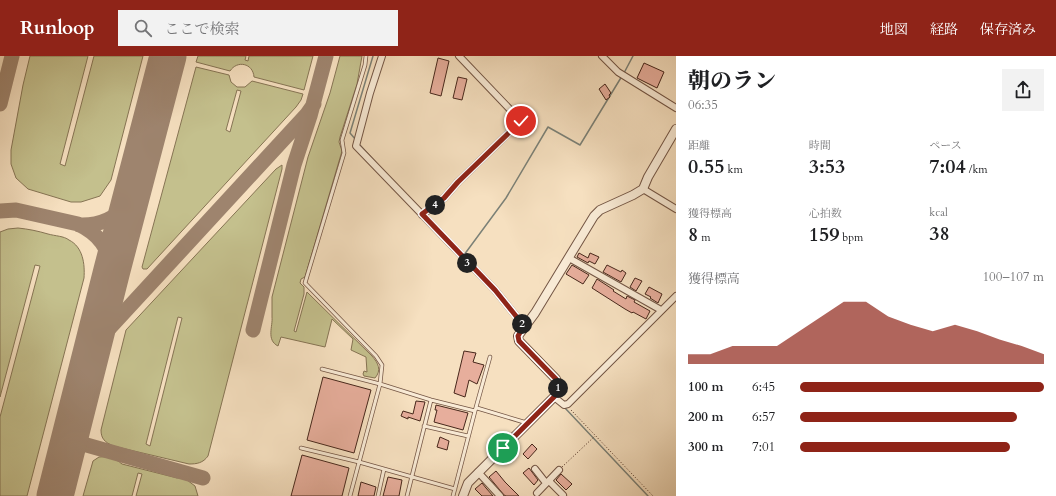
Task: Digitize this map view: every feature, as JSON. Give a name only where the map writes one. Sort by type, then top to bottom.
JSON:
[{"type":"street","points":[[382,56],[370,93],[356,146],[495,290],[524,326]]},
{"type":"street","points":[[422,214],[444,198],[458,182],[521,121],[459,56]]},
{"type":"street","points":[[602,56],[618,72],[676,108]]},
{"type":"street","points":[[463,496],[468,483],[554,397],[558,391],[556,379],[519,341],[518,336],[535,313],[594,216],[600,210],[643,189],[648,176],[676,129]]},
{"type":"street","points":[[643,189],[676,209]]},
{"type":"street","points":[[569,258],[662,310]]},
{"type":"street","points":[[554,397],[564,405],[568,404],[676,296]]},
{"type":"street","points":[[535,469],[547,482],[563,495]]},
{"type":"street","points":[[537,495],[559,470]]},
{"type":"street","points":[[478,472],[500,496]]},
{"type":"lane","points":[[350,496],[380,384],[382,365],[380,360],[305,283],[344,153],[342,140],[366,65],[366,56]]},
{"type":"lane","points":[[453,496],[490,357]]},
{"type":"lane","points":[[322,369],[380,384],[431,400],[527,423]]},
{"type":"lane","points":[[407,496],[431,400]]},
{"type":"lane","points":[[424,426],[468,436]]},
{"type":"lane","points":[[301,448],[359,462],[455,489]]},
{"type":"lane","points":[[378,496],[384,469]]},
{"type":"path","points":[[568,407],[653,496]]},
{"type":"path","points":[[559,470],[596,435]]},
{"type":"shaded area","points":[[30,56],[88,56],[60,164],[65,166],[94,56],[143,56],[111,180],[100,196],[81,202],[71,202],[28,189],[16,178],[11,164],[11,150]]},
{"type":"shaded area","points":[[198,56],[246,56],[245,60],[248,61],[249,56],[313,56],[304,90],[254,77],[253,72],[248,66],[240,64],[230,71],[196,62]]},
{"type":"shaded area","points":[[340,56],[362,56],[357,84],[340,137],[339,142],[342,151],[305,277],[301,279],[300,283],[304,287],[304,294],[294,331],[296,332],[307,292],[372,356],[379,369],[375,378],[364,376],[364,371],[367,372],[366,357],[351,350],[353,339],[332,319],[325,347],[281,337],[278,346],[274,343],[271,337],[272,297],[308,157],[330,93]]},
{"type":"shaded area","points":[[196,67],[229,75],[231,82],[237,87],[245,87],[252,81],[303,94],[296,107],[147,269],[143,269],[142,267]],"holes":[[[237,90],[241,91],[230,132],[226,130]]]},
{"type":"shaded area","points":[[282,165],[208,456],[200,463],[189,464],[113,446],[108,443],[104,440],[101,430],[126,330],[276,169]],"holes":[[[178,317],[182,318],[150,446],[146,444]]]},
{"type":"shaded area","points":[[18,228],[62,237],[74,243],[82,256],[84,278],[27,496],[0,496],[0,417],[40,266],[35,265],[0,397],[0,232]]},
{"type":"shaded area","points":[[99,457],[111,458],[122,464],[177,478],[183,477],[195,486],[198,496],[136,496],[142,474],[138,473],[132,496],[83,496],[93,461]]},
{"type":"building","points":[[438,58],[449,61],[441,96],[430,93]]},
{"type":"building","points":[[644,63],[664,72],[657,88],[637,78]]},
{"type":"building","points":[[458,77],[467,79],[462,100],[453,98]]},
{"type":"building","points":[[605,84],[611,93],[609,95],[610,97],[606,100],[599,89]]},
{"type":"building","points":[[579,253],[588,258],[590,253],[599,257],[595,264],[589,261],[588,263],[577,257]]},
{"type":"building","points":[[572,265],[589,275],[583,284],[566,274]]},
{"type":"building","points":[[607,265],[621,272],[622,270],[626,273],[621,282],[603,272]]},
{"type":"building","points":[[635,278],[642,281],[636,291],[630,287]]},
{"type":"building","points":[[597,279],[626,299],[627,296],[635,300],[634,302],[650,311],[646,319],[625,309],[592,288]]},
{"type":"building","points":[[649,287],[662,294],[658,303],[645,294]]},
{"type":"building","points":[[464,351],[476,353],[473,362],[484,365],[477,384],[469,380],[465,397],[454,393]]},
{"type":"building","points":[[323,377],[371,390],[354,453],[307,440]]},
{"type":"building","points":[[416,401],[425,402],[420,421],[401,416],[403,411],[413,414]]},
{"type":"building","points":[[436,405],[468,413],[463,430],[434,422],[437,410],[435,410]]},
{"type":"building","points":[[440,437],[449,441],[447,450],[437,447]]},
{"type":"building","points":[[532,444],[537,449],[528,459],[523,454]]},
{"type":"building","points":[[302,455],[349,468],[342,496],[291,496]]},
{"type":"building","points":[[529,468],[538,480],[534,485],[523,473]]},
{"type":"building","points":[[496,471],[519,496],[504,495],[489,477]]},
{"type":"building","points":[[561,474],[572,484],[566,490],[556,480]]},
{"type":"building","points":[[388,477],[402,480],[399,496],[383,496]]},
{"type":"building","points":[[361,482],[376,487],[374,496],[358,496]]},
{"type":"building","points":[[482,483],[493,496],[482,496],[475,489]]},
{"type":"waterway","points":[[356,140],[350,133],[373,56]]},
{"type":"waterway","points":[[624,73],[633,56]]},
{"type":"waterway","points":[[464,255],[506,198],[548,127],[580,145],[622,76]]},
{"type":"waterway","points":[[358,143],[380,167]]},
{"type":"waterway","points":[[565,408],[648,496]]},
{"type":"taxiway","points":[[0,104],[12,56]]},
{"type":"taxiway","points":[[253,330],[294,165],[310,116],[326,56]]},
{"type":"taxiway","points":[[94,345],[307,114],[314,104]]},
{"type":"taxiway","points":[[79,225],[94,224],[114,217],[125,208],[129,202]]},
{"type":"taxiway","points":[[0,211],[16,210],[78,224],[92,232],[102,242],[111,262],[112,270]]},
{"type":"taxiway","points":[[69,440],[203,478]]},
{"type":"runway","points":[[55,496],[168,56]]},
{"type":"route","points":[[503,448],[555,396],[558,391],[556,379],[519,341],[518,336],[524,326],[495,290],[422,214],[444,198],[458,182],[521,121]]}]
